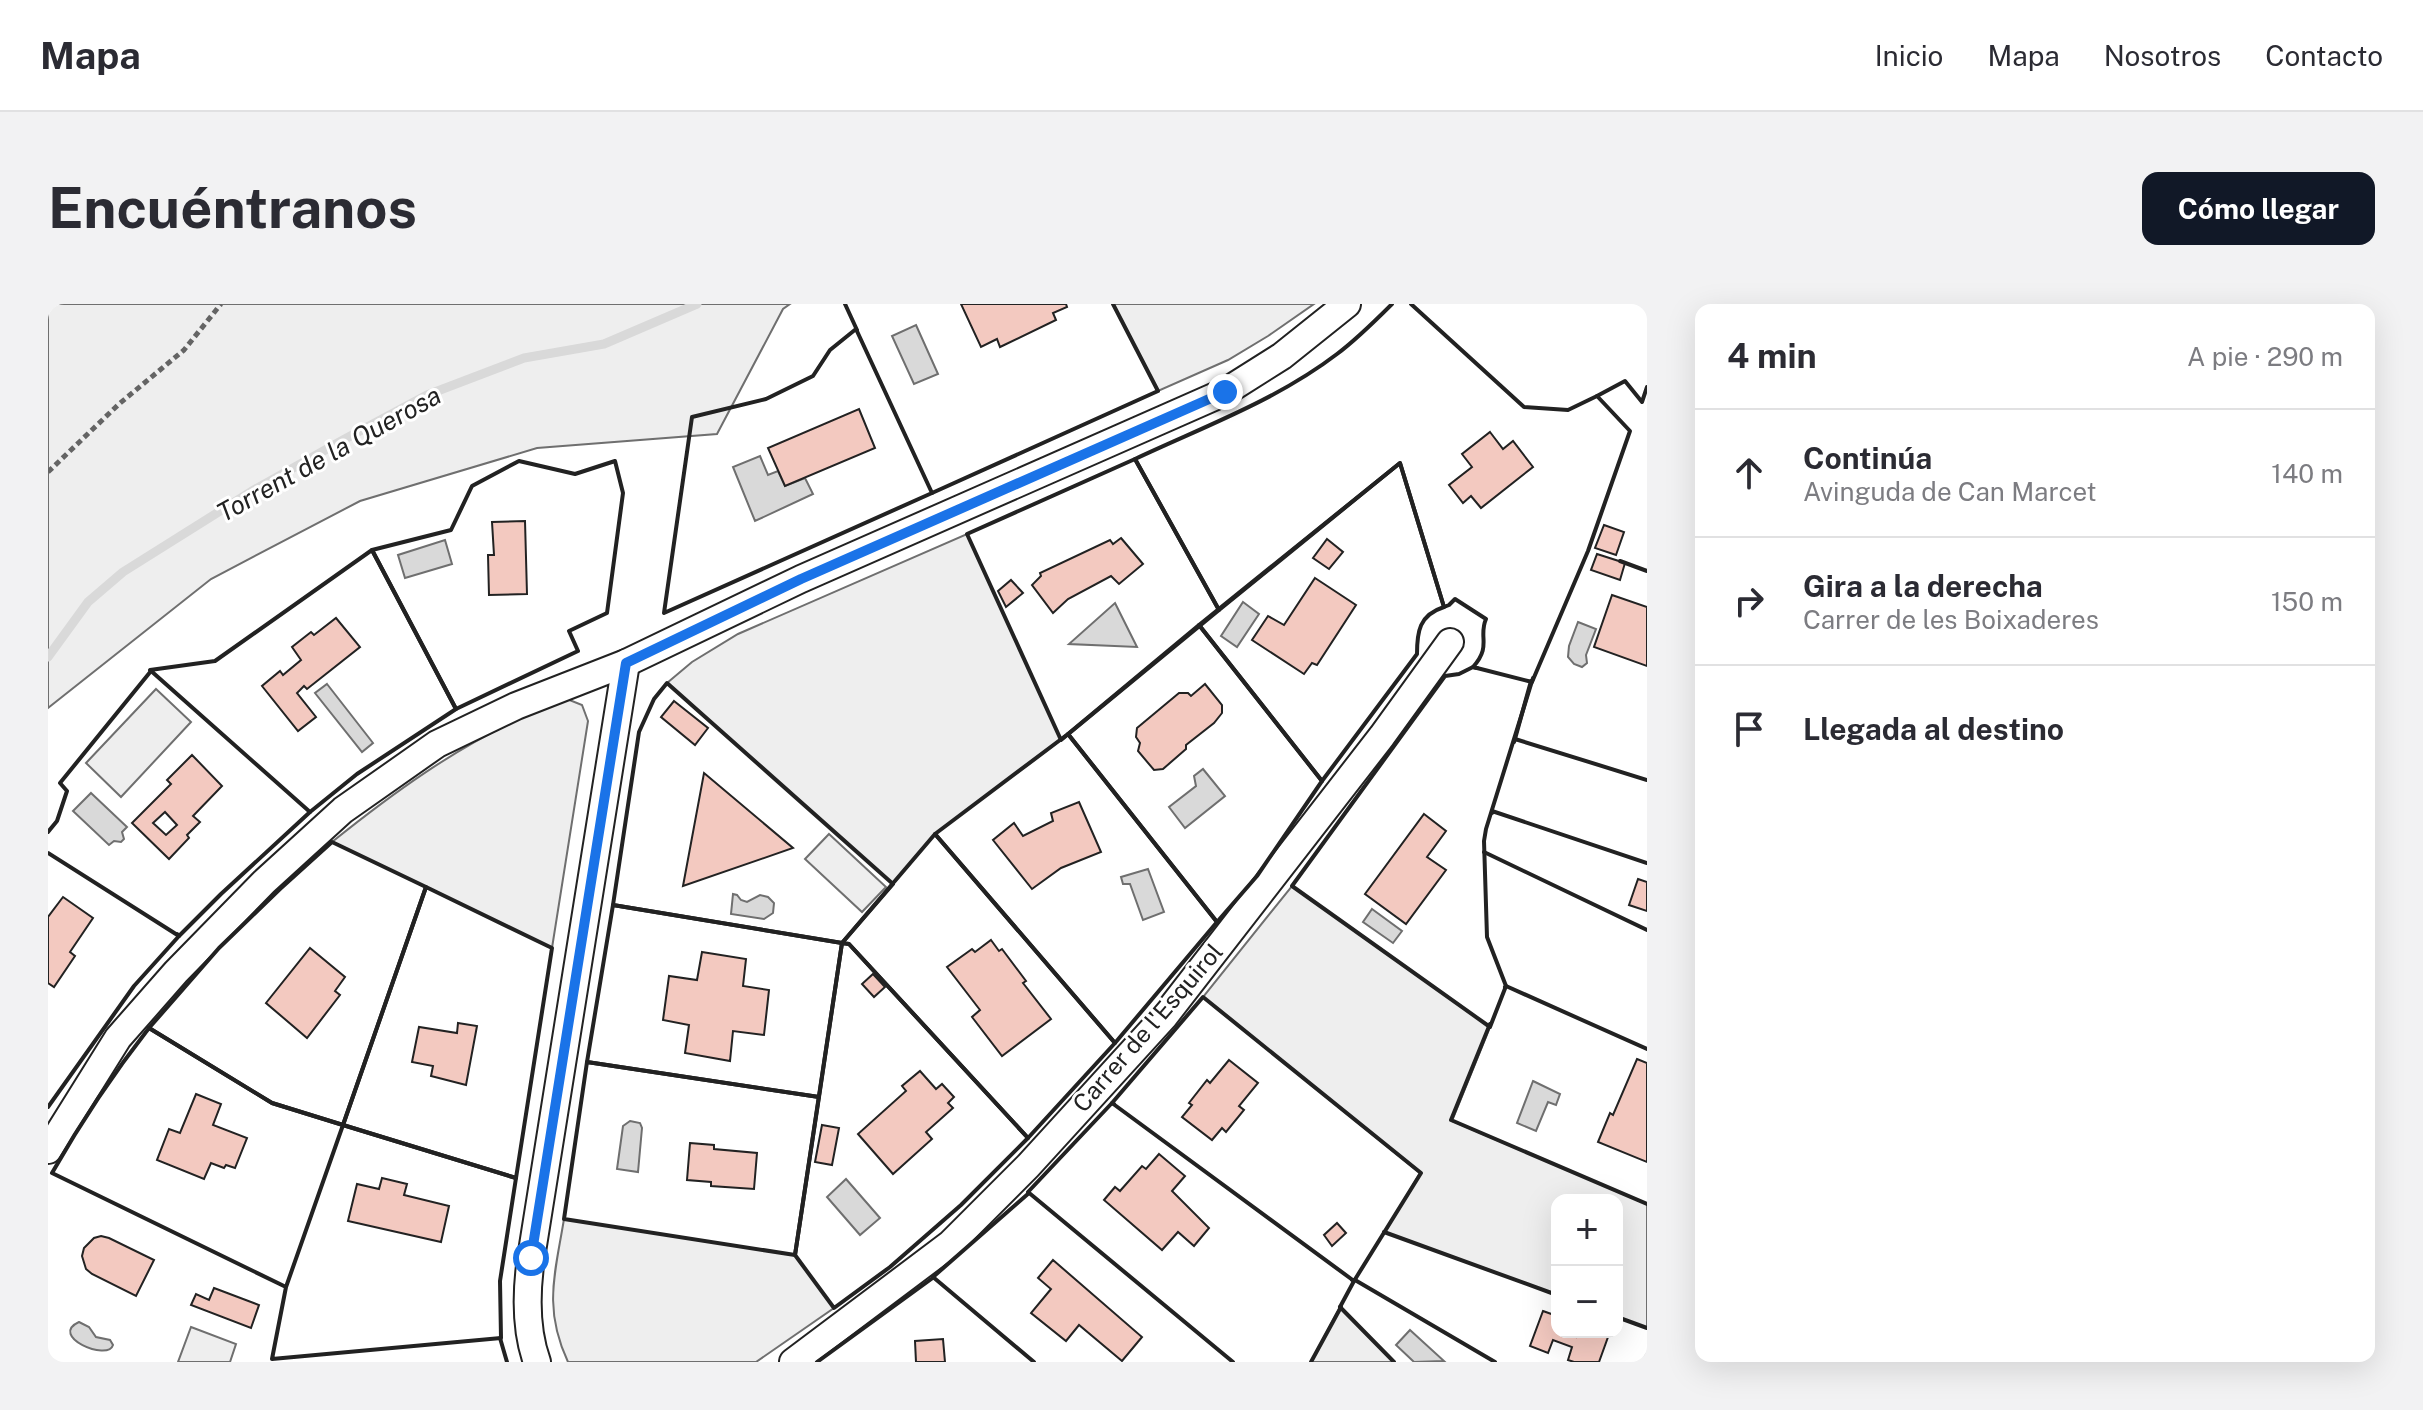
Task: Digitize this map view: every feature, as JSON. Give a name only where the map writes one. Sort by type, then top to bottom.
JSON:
[{"type":"street","points":[[48,1150],[118,1038],[176,972],[264,882],[343,810],[437,744],[516,706],[626,663],[801,579],[1225,392],[1282,356],[1347,304]]},
{"type":"street","name":"Carrer de l'Esquirol","points":[[793,1362],[950,1244],[1028,1166],[1164,1017],[1382,736],[1450,642]]},
{"type":"street","points":[[537,1362],[531,1346],[527,1287],[626,663]]},
{"type":"path","points":[[48,472],[119,404],[184,350],[221,304]]},
{"type":"shaded area","points":[[48,304],[790,304],[783,309],[717,434],[537,448],[360,501],[211,579],[48,708]]},
{"type":"shaded area","points":[[1113,304],[1314,304],[1228,360],[1158,391]]},
{"type":"shaded area","points":[[916,325],[938,374],[914,384],[892,336]]},
{"type":"shaded area","points":[[760,456],[768,475],[778,471],[785,486],[805,478],[813,494],[755,521],[733,467]]},
{"type":"shaded area","points":[[967,534],[1061,740],[935,834],[893,884],[667,683],[692,662],[738,634]]},
{"type":"shaded area","points":[[445,540],[452,564],[405,578],[398,555]]},
{"type":"shaded area","points":[[1243,602],[1259,614],[1237,647],[1221,636]]},
{"type":"shaded area","points":[[1115,603],[1137,647],[1069,644]]},
{"type":"shaded area","points":[[1578,622],[1596,629],[1586,655],[1587,663],[1582,667],[1568,657]]},
{"type":"shaded area","points":[[327,684],[373,743],[362,752],[315,693]]},
{"type":"shaded area","points":[[156,689],[191,722],[121,797],[86,763]]},
{"type":"shaded area","points":[[567,699],[582,705],[588,721],[552,948],[332,842],[450,756],[501,728]]},
{"type":"shaded area","points":[[1203,769],[1225,796],[1185,828],[1169,807],[1196,786],[1194,776]]},
{"type":"shaded area","points":[[91,793],[127,827],[122,832],[124,839],[121,842],[114,841],[109,845],[73,811]]},
{"type":"shaded area","points":[[829,834],[886,887],[862,912],[805,859]]},
{"type":"shaded area","points":[[1148,869],[1164,912],[1143,920],[1130,884],[1123,884],[1121,877]]},
{"type":"shaded area","points":[[1292,886],[1490,1027],[1452,1121],[1647,1204],[1647,1328],[1623,1319],[1623,1194],[1551,1194],[1551,1293],[1385,1232],[1420,1173],[1203,997]]},
{"type":"shaded area","points":[[733,894],[747,902],[760,895],[768,897],[774,903],[773,913],[764,919],[731,914]]},
{"type":"shaded area","points":[[1372,909],[1402,931],[1393,943],[1363,922]]},
{"type":"shaded area","points":[[1533,1081],[1560,1094],[1556,1105],[1548,1102],[1536,1131],[1517,1123]]},
{"type":"shaded area","points":[[630,1121],[640,1123],[642,1128],[638,1172],[617,1169],[623,1126]]},
{"type":"shaded area","points":[[846,1179],[880,1218],[860,1235],[827,1197]]},
{"type":"shaded area","points":[[564,1219],[795,1255],[834,1308],[756,1362],[568,1362],[560,1343],[553,1308]]},
{"type":"shaded area","points":[[1340,1307],[1394,1362],[1311,1362]]},
{"type":"shaded area","points":[[79,1322],[89,1327],[96,1337],[110,1340],[113,1345],[101,1351],[82,1345],[71,1334],[71,1328]]},
{"type":"shaded area","points":[[191,1327],[236,1344],[230,1362],[178,1362]]},
{"type":"shaded area","points":[[1410,1330],[1444,1361],[1414,1362],[1396,1345]]},
{"type":"building","points":[[961,304],[1066,304],[1067,307],[1053,313],[1056,320],[1000,347],[997,339],[981,347]]},
{"type":"building","points":[[859,409],[875,448],[785,486],[768,448]]},
{"type":"building","points":[[1490,432],[1503,449],[1513,441],[1533,467],[1481,508],[1471,496],[1463,503],[1449,485],[1472,467],[1462,454]]},
{"type":"building","points":[[525,521],[527,594],[489,595],[488,555],[494,555],[492,522]]},
{"type":"building","points":[[1604,525],[1624,532],[1616,555],[1595,548]]},
{"type":"building","points":[[1121,538],[1143,564],[1119,584],[1111,576],[1068,599],[1053,613],[1032,585],[1041,576],[1040,573],[1110,540],[1113,544]]},
{"type":"building","points":[[1327,539],[1343,552],[1329,569],[1313,558]]},
{"type":"building","points":[[1597,554],[1625,563],[1620,580],[1591,570]]},
{"type":"building","points":[[1315,578],[1356,605],[1317,665],[1312,663],[1304,674],[1252,640],[1268,616],[1284,625]]},
{"type":"building","points":[[1011,580],[1023,593],[1006,607],[998,591]]},
{"type":"building","points":[[1612,595],[1647,607],[1647,666],[1594,647]]},
{"type":"building","points":[[336,618],[360,647],[307,689],[304,686],[297,693],[316,717],[298,731],[262,686],[280,671],[283,675],[301,660],[292,647]]},
{"type":"building","points":[[1205,684],[1222,705],[1222,713],[1163,769],[1154,770],[1138,751],[1137,728],[1179,693],[1191,696]]},
{"type":"building","points":[[674,701],[708,728],[695,745],[661,717]]},
{"type":"building","points":[[192,755],[222,786],[193,816],[200,822],[169,859],[132,823],[171,784],[167,780]],"holes":[[[165,812],[177,825],[166,835],[153,823]]]},
{"type":"building","points":[[704,773],[793,848],[683,886]]},
{"type":"building","points":[[1079,802],[1101,852],[1061,868],[1032,889],[993,840],[1014,823],[1023,836],[1053,821],[1051,813]]},
{"type":"building","points":[[1424,814],[1446,831],[1427,857],[1446,870],[1406,924],[1365,894]]},
{"type":"building","points":[[1638,879],[1647,882],[1647,911],[1629,905]]},
{"type":"building","points":[[63,897],[93,918],[70,952],[75,956],[54,987],[48,983],[48,917]]},
{"type":"building","points":[[991,940],[999,951],[1002,949],[1051,1019],[1002,1056],[972,1017],[980,1010],[947,967]]},
{"type":"building","points":[[310,948],[345,977],[335,991],[340,995],[307,1038],[266,1003]]},
{"type":"building","points":[[702,952],[746,959],[743,986],[769,990],[764,1035],[733,1031],[730,1061],[685,1053],[689,1025],[663,1020],[669,976],[697,980]]},
{"type":"building","points":[[873,974],[885,987],[874,997],[862,984]]},
{"type":"building","points":[[458,1023],[477,1026],[466,1085],[431,1076],[433,1066],[412,1062],[419,1027],[457,1033]]},
{"type":"building","points":[[1637,1059],[1647,1063],[1647,1162],[1598,1142]]},
{"type":"building","points":[[1229,1060],[1258,1083],[1239,1106],[1244,1110],[1226,1132],[1222,1128],[1212,1140],[1182,1117],[1207,1080],[1210,1083]]},
{"type":"building","points":[[920,1071],[936,1089],[942,1084],[954,1097],[948,1103],[953,1108],[926,1132],[932,1139],[893,1174],[858,1134],[906,1091],[902,1086]]},
{"type":"building","points":[[196,1094],[221,1104],[213,1125],[247,1138],[235,1168],[211,1163],[204,1179],[157,1160],[169,1129],[180,1133]]},
{"type":"building","points":[[822,1125],[839,1128],[832,1165],[815,1162]]},
{"type":"building","points":[[690,1143],[757,1153],[754,1189],[711,1186],[711,1182],[687,1180]]},
{"type":"building","points":[[1159,1154],[1185,1176],[1172,1191],[1209,1228],[1194,1246],[1178,1232],[1162,1250],[1104,1200],[1115,1187],[1120,1191],[1142,1166],[1146,1169]]},
{"type":"building","points":[[382,1178],[407,1184],[404,1195],[449,1206],[441,1242],[348,1221],[357,1184],[379,1189]]},
{"type":"building","points":[[1337,1223],[1346,1233],[1332,1246],[1324,1235]]},
{"type":"building","points":[[101,1236],[154,1260],[136,1296],[86,1269],[82,1256],[84,1248],[94,1238]]},
{"type":"building","points":[[1053,1260],[1142,1337],[1122,1361],[1079,1325],[1066,1341],[1031,1313],[1051,1289],[1038,1278]]},
{"type":"building","points":[[214,1288],[259,1305],[251,1328],[191,1305],[196,1294],[209,1300]]},
{"type":"building","points":[[1543,1311],[1551,1314],[1551,1338],[1608,1338],[1599,1362],[1568,1360],[1572,1347],[1553,1340],[1548,1353],[1530,1346]]},
{"type":"building","points":[[943,1339],[945,1362],[916,1362],[915,1341]]},
{"type":"waterway","name":"Torrent de la Querosa","points":[[48,657],[88,602],[123,572],[252,491],[343,440],[427,395],[524,358],[604,344],[697,304]]},
{"type":"wall","points":[[845,304],[857,330]]},
{"type":"wall","points":[[932,493],[1158,391],[1113,304]]},
{"type":"wall","points":[[1392,304],[1344,348],[1290,385],[1135,459],[1219,610],[1400,463],[1444,607],[1455,599],[1486,619],[1482,653],[1473,667],[1532,682],[1588,551],[1630,431],[1597,396],[1568,410],[1524,407],[1411,304]]},
{"type":"wall","points":[[856,329],[932,493],[664,613],[692,417],[766,399],[813,376],[830,350],[856,329]]},
{"type":"wall","points":[[1597,396],[1625,381],[1642,402],[1647,387]]},
{"type":"wall","points":[[1135,459],[1219,610],[1061,740],[967,534],[1135,459]]},
{"type":"wall","points":[[519,461],[575,474],[615,461],[623,493],[607,613],[569,631],[578,651],[456,709],[372,550],[451,530],[472,486],[519,461]]},
{"type":"wall","points":[[1400,463],[1444,607],[1424,620],[1419,632],[1417,654],[1322,781],[1199,625],[1400,463]]},
{"type":"wall","points":[[372,550],[456,709],[357,774],[310,812],[150,670],[215,661],[372,550]]},
{"type":"wall","points":[[1620,561],[1647,571]]},
{"type":"wall","points":[[1199,625],[1322,781],[1257,876],[1217,922],[1068,734],[1199,625]]},
{"type":"wall","points":[[1477,668],[1445,676],[1292,886],[1490,1027],[1506,986],[1487,937],[1484,841],[1533,678]]},
{"type":"wall","points":[[48,832],[57,821],[67,791],[60,783],[151,671]]},
{"type":"wall","points":[[1515,739],[1531,681]]},
{"type":"wall","points":[[667,683],[893,884],[842,943],[613,905],[639,732],[654,699],[667,683]]},
{"type":"wall","points":[[1068,734],[1217,922],[1115,1043],[935,834],[1068,734]]},
{"type":"wall","points":[[1514,742],[1515,739],[1647,780]]},
{"type":"wall","points":[[48,853],[179,936],[310,812]]},
{"type":"wall","points":[[1492,813],[1647,863]]},
{"type":"wall","points":[[935,834],[1115,1043],[1028,1138],[849,944],[842,943],[935,834]]},
{"type":"wall","points":[[332,842],[426,887],[343,1125],[272,1103],[149,1028],[219,948],[332,842]]},
{"type":"wall","points":[[1484,852],[1647,930]]},
{"type":"wall","points":[[426,887],[552,948],[516,1178],[343,1125],[426,887]]},
{"type":"wall","points":[[613,905],[842,943],[819,1097],[587,1062],[613,905]]},
{"type":"wall","points":[[48,1107],[134,986],[179,936],[177,934]]},
{"type":"wall","points":[[842,943],[849,944],[1028,1138],[961,1205],[890,1267],[834,1308],[795,1255],[842,943]]},
{"type":"wall","points":[[1505,987],[1647,1049]]},
{"type":"wall","points":[[1203,997],[1421,1173],[1354,1281],[1112,1103],[1203,997]]},
{"type":"wall","points":[[1490,1024],[1451,1120],[1647,1204]]},
{"type":"wall","points":[[286,1287],[52,1173],[98,1099],[149,1028],[272,1103],[343,1125],[286,1287],[272,1359],[501,1338],[500,1281],[516,1178],[343,1125],[286,1287]]},
{"type":"wall","points":[[587,1062],[819,1097],[795,1255],[564,1219],[587,1062]]},
{"type":"wall","points":[[1114,1104],[1028,1192],[1233,1362]]},
{"type":"wall","points":[[1029,1193],[933,1277],[1034,1362]]},
{"type":"wall","points":[[1384,1232],[1551,1293]]},
{"type":"wall","points":[[817,1362],[934,1277]]},
{"type":"wall","points":[[1340,1307],[1352,1280]]},
{"type":"wall","points":[[1355,1280],[1495,1362]]},
{"type":"wall","points":[[1340,1307],[1394,1362]]},
{"type":"wall","points":[[1311,1362],[1341,1307]]},
{"type":"wall","points":[[1623,1319],[1647,1328]]},
{"type":"wall","points":[[500,1338],[507,1362]]},
{"type":"wall","points":[[1643,1362],[1647,1355]]},
{"type":"route","points":[[531,1258],[626,663],[801,579],[1225,392]]}]
